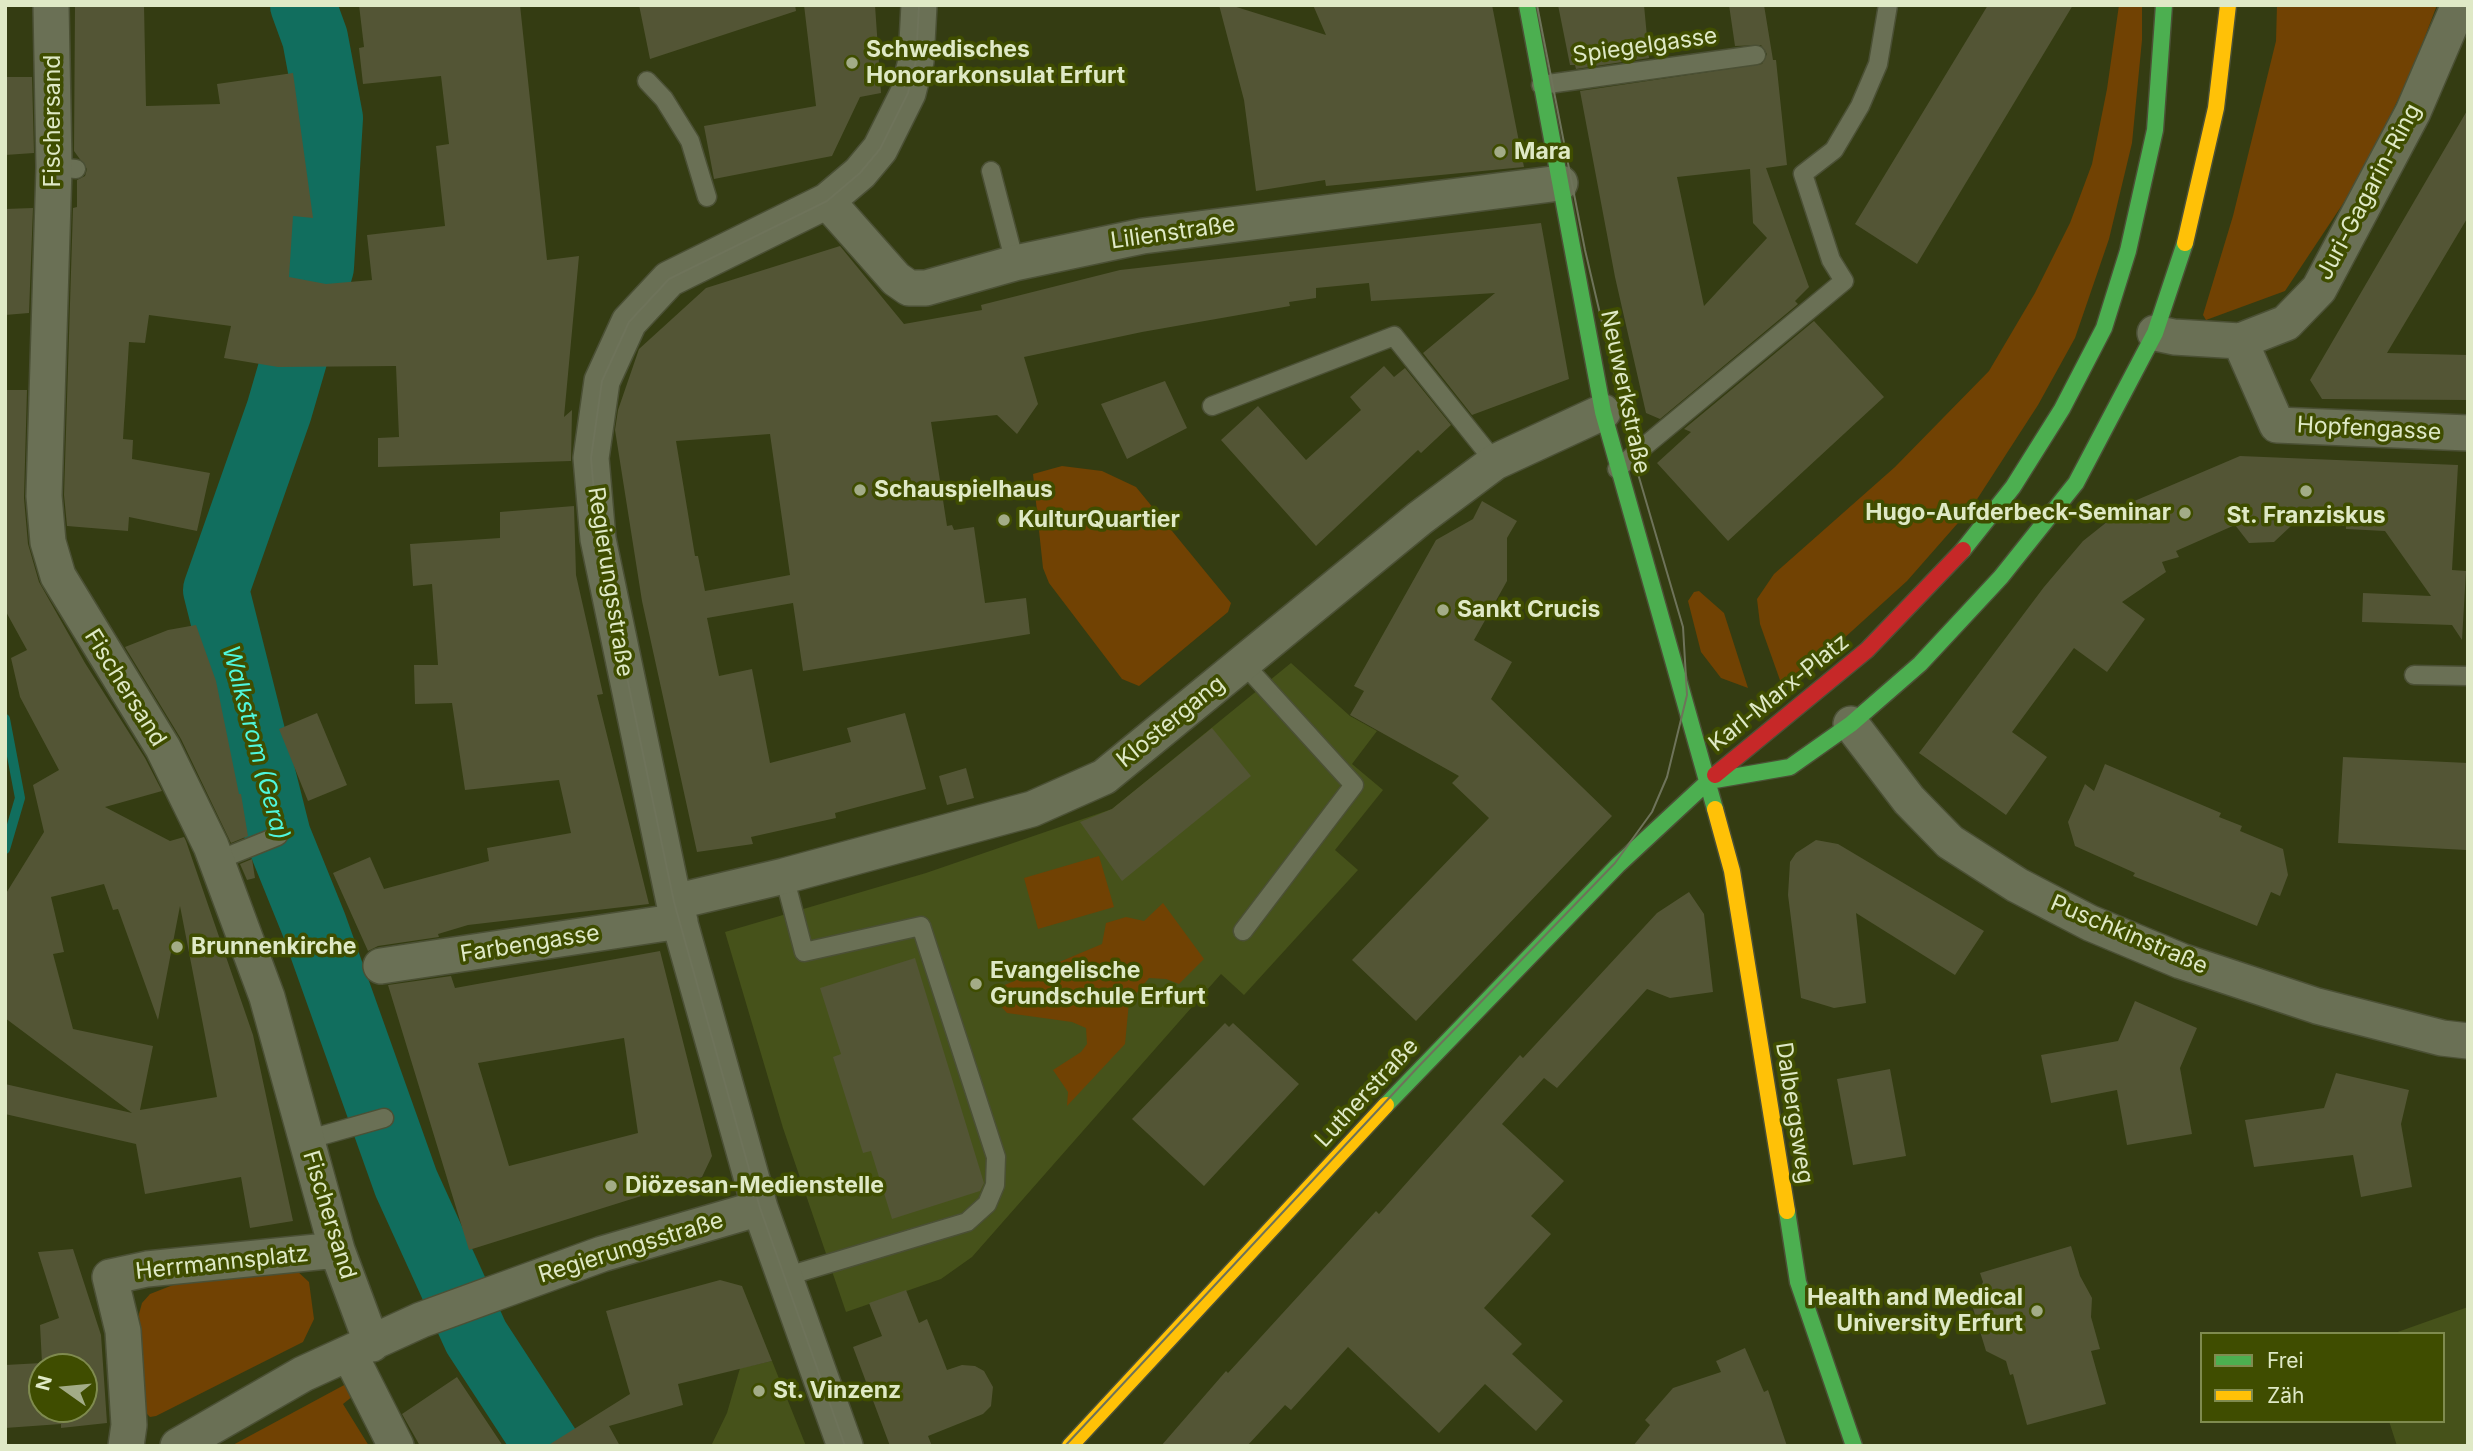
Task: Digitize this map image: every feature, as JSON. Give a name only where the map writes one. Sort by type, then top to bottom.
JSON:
[{"type":"street","name":"Fischersand","points":[[51,5],[65,168],[44,496],[48,541],[58,576],[163,748],[216,861],[267,997],[337,1250],[361,1349]]},
{"type":"street","name":"Regierungsstraße","points":[[845,1446],[760,1208],[677,912],[583,471],[591,458],[602,381],[629,322],[669,279],[718,252],[827,201],[860,173],[880,149],[908,93],[916,61],[919,5]]},
{"type":"street","name":"Neuwerkstraße","points":[[1527,5],[1603,412],[1707,782]]},
{"type":"street","name":"Karl-Marx-Platz","points":[[1707,782],[1867,650],[1914,604],[1962,551],[2013,487],[2062,409],[2104,328],[2128,251],[2155,130],[2164,5]]},
{"type":"street","points":[[2155,333],[2180,264],[2198,193],[2216,108],[2228,5]]},
{"type":"street","name":"Juri-Gagarin-Ring","points":[[2155,333],[2174,337],[2240,341],[2286,323],[2319,289],[2413,111],[2459,5]]},
{"type":"street","name":"Lilienstraße","points":[[827,201],[896,279],[909,288],[926,288],[1015,263],[1143,236],[1560,183]]},
{"type":"street","name":"Karl-Marx-Platz","points":[[1707,782],[1790,766],[1851,724],[1920,664],[2001,577],[2076,484],[2155,333]]},
{"type":"street","name":"Hopfengasse","points":[[2240,341],[2277,425],[2468,433]]},
{"type":"street","name":"Klostergang","points":[[677,912],[783,876],[1031,809],[1104,778],[1420,517],[1494,462],[1603,412]]},
{"type":"street","name":"Puschkinstraße","points":[[1851,724],[1909,800],[1950,842],[2017,885],[2090,923],[2181,961],[2317,1006],[2442,1038],[2468,1041]]},
{"type":"street","name":"Lutherstraße","points":[[1070,1446],[1419,1069],[1618,865],[1707,782]]},
{"type":"street","name":"Dalbergsweg","points":[[1707,782],[1735,888],[1798,1282],[1854,1446]]},
{"type":"street","name":"Farbengasse","points":[[381,967],[677,912]]},
{"type":"street","name":"Regierungsstraße","points":[[361,1349],[421,1320],[501,1289],[603,1254],[760,1208]]},
{"type":"street","name":"Herrmannsplatz","points":[[126,1446],[129,1425],[123,1331],[110,1277],[147,1269],[337,1250]]},
{"type":"street","points":[[178,1446],[303,1374],[361,1349],[396,1446]]},
{"type":"lane","points":[[1617,469],[1844,281],[1831,260],[1804,174],[1834,150],[1860,106],[1878,64],[1888,5]]},
{"type":"lane","name":"Spiegelgasse","points":[[1541,85],[1756,55]]},
{"type":"lane","points":[[647,81],[664,99],[690,141],[707,197]]},
{"type":"lane","points":[[991,171],[1015,263]]},
{"type":"lane","points":[[1212,406],[1394,336],[1494,462]]},
{"type":"lane","points":[[1243,663],[1354,785],[1243,931]]},
{"type":"lane","points":[[2414,675],[2468,676]]},
{"type":"lane","points":[[216,861],[278,836]]},
{"type":"lane","points":[[783,876],[804,952],[921,926],[996,1157],[995,1185],[987,1204],[967,1222],[784,1277]]},
{"type":"lane","points":[[306,1140],[384,1118]]},
{"type":"shaded area","points":[[2119,5],[2142,5],[2142,40],[2132,143],[2109,239],[2075,338],[2038,405],[1972,507],[1907,581],[1831,650],[1781,683],[1760,624],[1757,599],[1774,574],[1895,467],[1989,371],[2035,293],[2070,223],[2092,164],[2107,89]]},
{"type":"shaded area","points":[[2277,5],[2437,5],[2412,71],[2358,181],[2285,291],[2206,320],[2203,315],[2233,216],[2276,41]]},
{"type":"shaded area","points":[[1062,466],[1102,471],[1136,487],[1231,603],[1228,612],[1139,686],[1122,679],[1049,583],[1043,568],[1033,474]]},
{"type":"shaded area","points":[[1699,591],[1724,613],[1748,688],[1721,678],[1701,652],[1688,601],[1694,592]]},
{"type":"shaded area","name":"Evangelische Grundschule Erfurt","points":[[1291,663],[1350,716],[1377,731],[1352,764],[1383,790],[1335,850],[1358,870],[1244,995],[1221,974],[972,1257],[941,1279],[846,1312],[783,1128],[725,932],[926,873],[1112,809]]},
{"type":"shaded area","points":[[1099,856],[1114,907],[1038,929],[1024,878]]},
{"type":"shaded area","points":[[1163,903],[1204,959],[1179,984],[1166,979],[1149,978],[1129,1002],[1125,1044],[1067,1106],[1068,1092],[1053,1070],[1081,1052],[1087,1044],[1086,1028],[1072,1022],[1007,1013],[988,992],[1102,944],[1106,923],[1126,917],[1144,921]]},
{"type":"shaded area","points":[[297,1271],[309,1282],[314,1319],[303,1342],[156,1416],[150,1417],[146,1413],[143,1405],[139,1314],[142,1303],[150,1294],[173,1285]]},
{"type":"shaded area","points":[[2468,1307],[2468,1446],[2397,1446],[2390,1423],[2445,1423],[2445,1332],[2398,1332]]},
{"type":"shaded area","name":"St. Vinzenz","points":[[772,1361],[806,1446],[711,1446],[727,1413],[740,1368]]},
{"type":"shaded area","points":[[346,1384],[353,1396],[343,1404],[369,1446],[231,1446]]},
{"type":"building","points":[[75,5],[144,5],[146,106],[220,104],[217,84],[293,73],[313,218],[293,216],[289,277],[326,284],[372,280],[367,235],[445,226],[436,146],[449,144],[441,76],[363,84],[359,48],[364,47],[359,5],[520,5],[547,260],[579,256],[564,417],[572,410],[571,461],[378,467],[378,438],[399,437],[396,366],[278,367],[224,358],[231,326],[149,315],[145,343],[129,342],[123,439],[133,440],[132,459],[210,473],[197,531],[129,517],[128,531],[67,526],[64,495],[73,208],[77,207],[77,180],[85,176],[87,169],[74,151]]},
{"type":"building","points":[[639,5],[795,5],[796,11],[650,59]]},
{"type":"building","points":[[804,5],[875,5],[881,93],[860,97],[832,156],[714,179],[704,126],[816,106]]},
{"type":"building","points":[[1219,5],[1230,5],[1326,35],[1313,5],[1492,5],[1524,167],[1326,186],[1325,180],[1256,191],[1244,100]]},
{"type":"building","points":[[1558,5],[1644,5],[1649,58],[1576,69],[1575,65],[1570,65]]},
{"type":"building","points":[[1729,5],[1764,5],[1773,60],[1776,60],[1787,165],[1766,168],[1809,287],[1795,301],[1798,304],[1660,419],[1646,413],[1615,277],[1580,91],[1762,64],[1767,54],[1761,45],[1735,46]],"holes":[[[1750,169],[1753,223],[1767,238],[1704,306],[1677,177]]]},
{"type":"building","points":[[1988,5],[2073,5],[1917,264],[1855,224]]},
{"type":"building","points":[[5,77],[32,77],[34,153],[5,155]]},
{"type":"building","points":[[2468,109],[2468,217],[2387,353],[2468,355],[2468,400],[2322,399],[2310,380]]},
{"type":"building","points":[[33,208],[29,313],[5,315],[5,209]]},
{"type":"building","points":[[1541,223],[1569,379],[1472,415],[1423,353],[1495,293],[1371,301],[1369,283],[1316,288],[1316,298],[1289,302],[1290,306],[1142,332],[1024,357],[1038,404],[1017,434],[997,415],[931,422],[947,526],[952,525],[954,530],[974,527],[985,603],[1026,598],[1030,634],[803,671],[793,603],[707,618],[719,676],[752,669],[770,763],[851,742],[847,728],[905,713],[926,789],[835,813],[836,818],[751,837],[753,844],[697,852],[642,601],[615,430],[618,410],[639,349],[706,288],[840,246],[904,324],[982,310],[981,305],[1120,270]],"holes":[[[770,434],[790,575],[705,591],[698,556],[695,556],[676,441]]]},
{"type":"building","points":[[1814,321],[1884,397],[1728,541],[1657,463],[1691,432],[1684,429]]},
{"type":"building","points":[[1384,366],[1394,377],[1405,368],[1451,425],[1421,453],[1418,450],[1316,546],[1221,440],[1258,406],[1306,460],[1361,410],[1350,397]]},
{"type":"building","points":[[1165,381],[1187,428],[1127,459],[1101,404]]},
{"type":"building","points":[[5,390],[27,390],[24,498],[28,544],[39,582],[162,791],[105,807],[170,841],[184,837],[186,841],[253,1035],[293,1221],[250,1228],[241,1177],[145,1194],[136,1144],[5,1114],[5,1084],[132,1113],[5,1018],[5,895],[44,832],[33,785],[59,770],[20,697],[11,658],[27,650],[5,610]],"holes":[[[104,884],[113,910],[118,909],[158,1020],[180,906],[217,1097],[140,1110],[153,1046],[73,1029],[53,954],[64,952],[51,897]]]},
{"type":"building","points":[[2240,456],[2458,465],[2452,570],[2466,571],[2462,640],[2452,625],[2362,622],[2363,593],[2431,596],[2385,531],[2346,529],[2346,526],[2291,526],[2274,542],[2249,543],[2235,525],[2176,551],[2179,557],[2162,562],[2166,572],[2122,602],[2145,619],[2107,672],[2074,648],[2012,732],[2047,757],[2006,815],[1919,753],[2044,587],[2083,541],[2132,502]]},
{"type":"building","points":[[1482,501],[1517,521],[1507,538],[1507,581],[1474,640],[1512,662],[1491,699],[1612,816],[1416,1021],[1352,960],[1489,818],[1452,783],[1459,776],[1350,715],[1364,691],[1354,686],[1436,540],[1473,519]]},
{"type":"building","points":[[574,506],[576,575],[603,694],[597,695],[649,904],[468,925],[438,934],[439,937],[378,946],[368,951],[333,873],[370,857],[384,889],[489,861],[487,848],[571,833],[559,780],[465,790],[452,703],[415,704],[414,665],[438,665],[432,584],[413,586],[410,544],[500,538],[500,512]]},
{"type":"building","points":[[196,625],[216,681],[248,836],[231,843],[181,739],[125,647],[168,630]]},
{"type":"building","points":[[317,713],[347,785],[308,801],[279,729]]},
{"type":"building","points":[[1212,728],[1251,776],[1122,881],[1080,822],[1112,809]]},
{"type":"building","points":[[2343,757],[2468,763],[2466,850],[2338,843]]},
{"type":"building","points":[[2105,764],[2221,813],[2219,817],[2242,826],[2240,831],[2283,849],[2288,875],[2280,896],[2271,892],[2257,926],[2133,876],[2135,873],[2075,846],[2068,822],[2085,784],[2094,791]]},
{"type":"building","points":[[966,768],[974,798],[947,805],[939,776]]},
{"type":"building","points":[[1816,840],[1838,844],[1984,931],[1955,975],[1856,913],[1866,1003],[1834,1008],[1801,998],[1788,895],[1790,862],[1796,853]]},
{"type":"building","points":[[252,859],[255,878],[247,880],[240,864]]},
{"type":"building","points":[[1689,892],[1704,914],[1713,992],[1670,998],[1647,989],[1557,1088],[1544,1078],[1502,1124],[1564,1181],[1531,1216],[1551,1234],[1484,1308],[1522,1344],[1512,1354],[1563,1401],[1536,1431],[1485,1384],[1439,1433],[1348,1347],[1291,1410],[1285,1405],[1247,1446],[1161,1446],[1226,1371],[1228,1373],[1376,1211],[1379,1214],[1520,1055],[1523,1058],[1657,913]]},
{"type":"building","points":[[660,951],[712,1156],[702,1177],[469,1250],[388,985],[451,976],[455,988]],"holes":[[[624,1038],[638,1133],[509,1166],[478,1063]]]},
{"type":"building","points":[[915,958],[984,1183],[980,1191],[892,1219],[871,1151],[863,1153],[833,1057],[841,1054],[820,988]]},
{"type":"building","points":[[2135,1001],[2197,1028],[2180,1068],[2192,1134],[2127,1145],[2117,1090],[2051,1103],[2041,1055],[2118,1041]]},
{"type":"building","points":[[1225,1023],[1229,1027],[1233,1023],[1299,1084],[1204,1186],[1132,1119]]},
{"type":"building","points":[[1890,1069],[1906,1156],[1853,1165],[1837,1079]]},
{"type":"building","points":[[2336,1073],[2409,1090],[2401,1124],[2412,1187],[2361,1197],[2353,1155],[2254,1167],[2245,1120],[2324,1108]]},
{"type":"building","points":[[2071,1246],[2080,1276],[2092,1298],[2091,1317],[2100,1349],[2091,1351],[2106,1404],[2027,1425],[2013,1374],[2010,1375],[2006,1361],[1986,1351],[1972,1305],[1983,1282],[1980,1273]]},
{"type":"building","points":[[73,1249],[101,1335],[107,1423],[61,1428],[61,1424],[5,1428],[5,1365],[28,1364],[28,1423],[98,1423],[98,1353],[41,1353],[40,1325],[59,1318],[38,1252]]},
{"type":"building","points":[[720,1280],[742,1286],[772,1361],[678,1384],[683,1405],[609,1426],[620,1446],[547,1446],[630,1394],[606,1311]]},
{"type":"building","points":[[906,1290],[919,1323],[927,1319],[947,1370],[962,1365],[975,1366],[984,1371],[993,1387],[991,1406],[983,1414],[928,1436],[932,1446],[890,1446],[853,1347],[882,1336],[869,1303]]},
{"type":"building","points":[[1745,1348],[1764,1392],[1768,1390],[1787,1446],[1633,1446],[1650,1425],[1645,1420],[1673,1388],[1721,1372],[1716,1361]]},
{"type":"building","points":[[457,1377],[503,1446],[420,1446],[402,1414]]},
{"type":"waterway","name":"Walkstrom (Gera)","points":[[303,5],[315,38],[330,118],[321,267],[279,411],[216,590],[278,836],[314,925],[406,1183],[476,1337],[547,1446]]},
{"type":"waterway","points":[[5,719],[20,798],[5,849]]},
{"type":"tram line","points":[[845,1446],[760,1208],[674,902],[598,539],[591,458],[602,381],[629,322],[669,279],[827,201],[860,173],[880,149],[908,93],[916,61],[919,5]]},
{"type":"tram line","points":[[1065,1446],[1418,1067],[1615,863],[1652,812],[1667,777],[1687,695],[1683,627],[1636,467],[1585,250],[1537,5]]},
{"type":"traffic: fast","points":[[1527,5],[1603,412],[1715,809]]},
{"type":"traffic: fast","points":[[1963,550],[2013,487],[2062,409],[2104,328],[2128,251],[2155,130],[2164,5]]},
{"type":"traffic: fast","points":[[1709,781],[1790,767],[1851,724],[1920,664],[2001,577],[2076,483],[2155,333],[2185,243]]},
{"type":"traffic: fast","points":[[1386,1105],[1618,865],[1715,775]]},
{"type":"traffic: fast","points":[[1787,1211],[1798,1282],[1854,1446]]},
{"type":"traffic: slow","points":[[2185,243],[2216,108],[2228,5]]},
{"type":"traffic: slow","points":[[1715,809],[1732,871],[1787,1211]]},
{"type":"traffic: slow","points":[[1070,1446],[1386,1105]]},
{"type":"traffic: jam","points":[[1715,775],[1867,650],[1963,550]]},
{"type":"place","name":"Schwedisches Honorarkonsulat Erfurt","points":[[852,63]]},
{"type":"place","name":"Mara","points":[[1500,152]]},
{"type":"place","name":"Schauspielhaus","points":[[860,490]]},
{"type":"place","name":"St. Franziskus","points":[[2306,491]]},
{"type":"place","name":"Hugo-Aufderbeck-Seminar","points":[[2185,513]]},
{"type":"place","name":"KulturQuartier","points":[[1004,520]]},
{"type":"place","name":"Sankt Crucis","points":[[1443,610]]},
{"type":"place","name":"Brunnenkirche","points":[[177,947]]},
{"type":"place","name":"Evangelische Grundschule Erfurt","points":[[976,984]]},
{"type":"place","name":"Diözesan-Medienstelle","points":[[611,1186]]},
{"type":"place","name":"Health and Medical University Erfurt","points":[[2037,1311]]},
{"type":"place","name":"St. Vinzenz","points":[[759,1391]]}]
